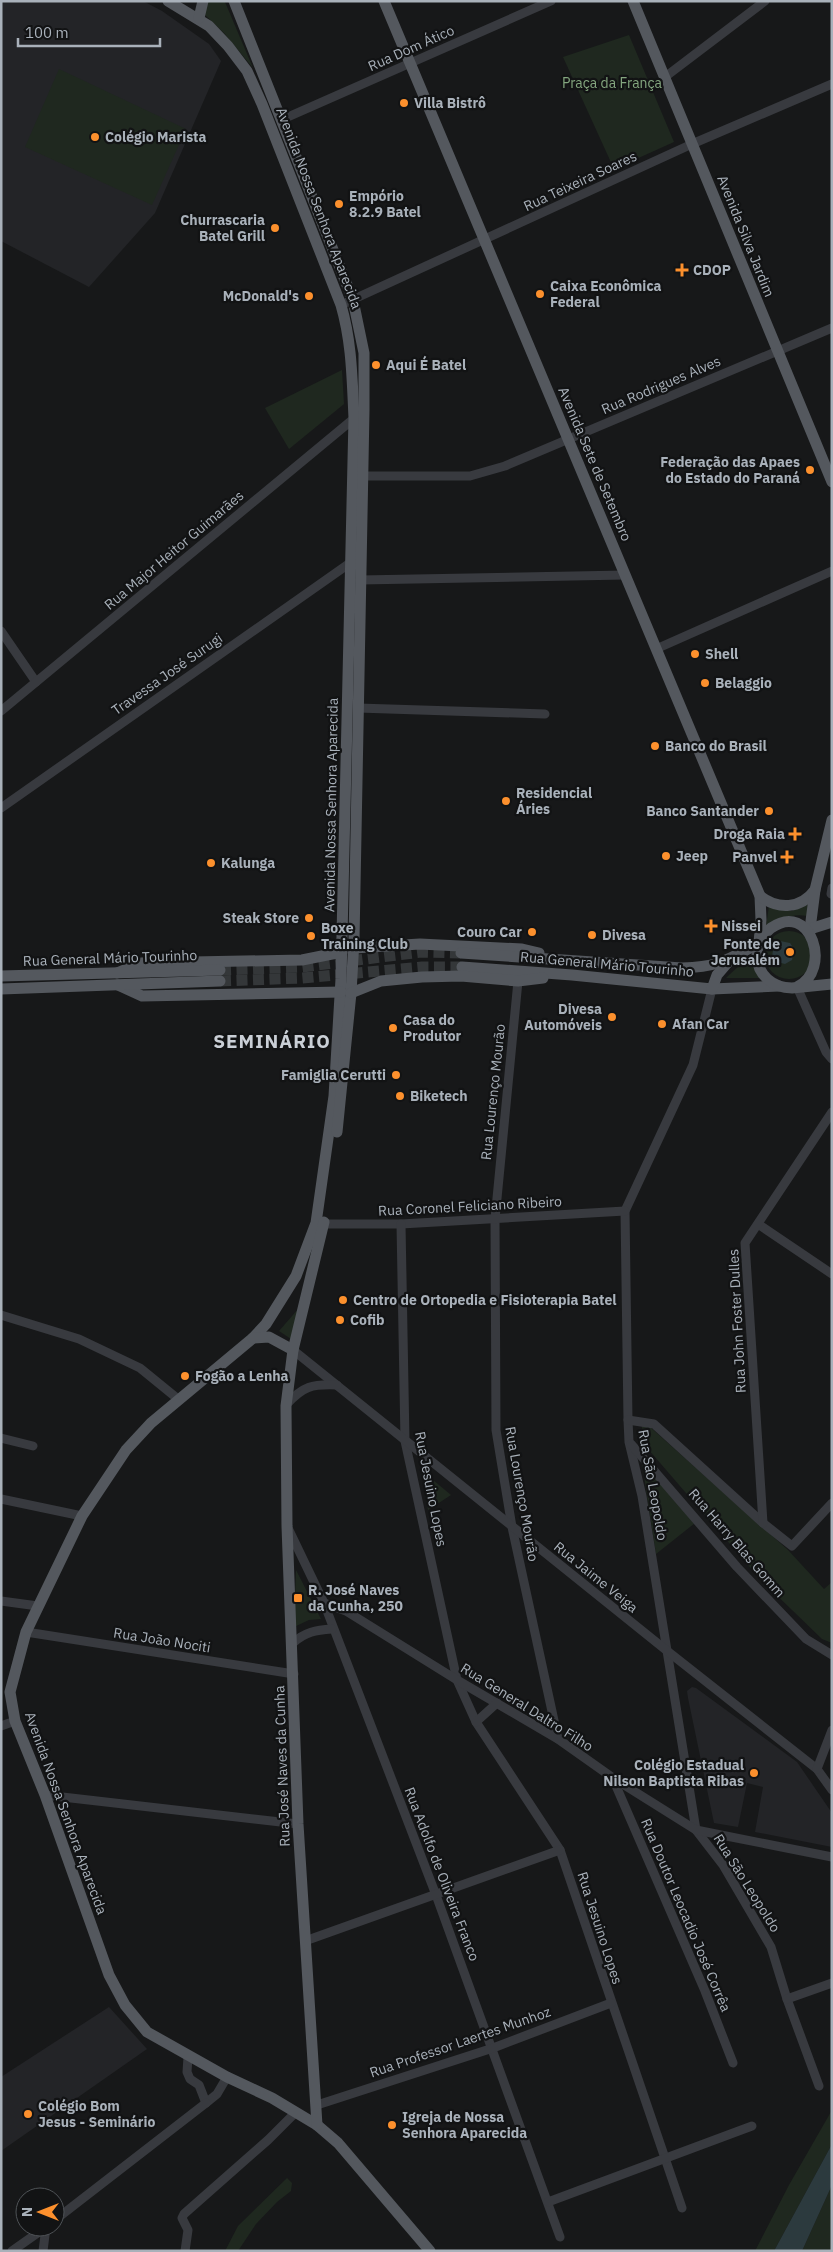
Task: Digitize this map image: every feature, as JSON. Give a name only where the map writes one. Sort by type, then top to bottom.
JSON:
[{"type":"main road","points":[[199,18],[203,1]]},
{"type":"main road","name":"Avenida Nossa Senhora Aparecida","points":[[234,1],[353,300],[364,353],[364,410],[350,563],[342,952],[346,992],[342,1103],[320,1224],[287,1293],[253,1338],[150,1423],[126,1450],[82,1516],[38,1606],[26,1632],[10,1692],[15,1721],[45,1795],[109,1975],[125,2005],[146,2032],[227,2078],[272,2098],[317,2125],[338,2143],[430,2251]]},
{"type":"main road","name":"Avenida Sete de Setembro","points":[[384,1],[760,896],[761,920],[759,943]]},
{"type":"main road","name":"Avenida Silva Jardim","points":[[633,1],[832,482]]},
{"type":"main road","name":"Avenida Nossa Senhora Aparecida","points":[[173,2],[199,18],[228,46],[255,86],[342,305],[352,354],[360,580],[354,948],[346,992]]},
{"type":"main road","points":[[810,929],[815,890],[829,842],[832,820]]},
{"type":"main road","points":[[760,896],[776,905],[790,906],[804,901],[815,890]]},
{"type":"main road","points":[[812,912],[820,919],[830,922]]},
{"type":"main road","points":[[810,929],[830,922]]},
{"type":"main road","points":[[797,987],[814,977],[822,959],[819,939],[810,929],[798,923],[778,924],[767,931],[759,943],[757,958],[766,978],[779,986],[797,987],[832,984]]},
{"type":"main road","name":"Rua General Mário Tourinho","points":[[461,953],[572,961],[703,967],[719,964],[759,943]]},
{"type":"main road","points":[[354,948],[420,944],[522,949],[572,961]]},
{"type":"main road","points":[[342,952],[302,960],[141,963],[117,979],[142,996],[346,992],[381,981],[422,977],[461,976],[518,981],[572,975]]},
{"type":"main road","points":[[712,989],[717,975],[734,956]]},
{"type":"main road","name":"Rua General Mário Tourinho","points":[[462,968],[572,975],[712,989],[779,986]]},
{"type":"main road","name":"Rua General Mário Tourinho","points":[[1,976],[117,979],[220,976]]},
{"type":"main road","name":"Rua General Mário Tourinho","points":[[1,989],[117,979]]},
{"type":"main road","name":"Rua José Naves da Cunha","points":[[317,2125],[298,1824],[286,1406],[294,1350],[320,1224]]},
{"type":"main road","points":[[253,1338],[269,1337],[294,1350]]},
{"type":"street","name":"Rua Dom Ático","points":[[282,120],[551,1]]},
{"type":"street","points":[[665,77],[765,1]]},
{"type":"street","name":"Rua Teixeira Soares","points":[[342,305],[692,144],[832,84]]},
{"type":"street","name":"Rua Rodrigues Alves","points":[[357,476],[470,476],[505,466],[832,328]]},
{"type":"street","name":"Rua Major Heitor Guimarães","points":[[1,711],[364,410]]},
{"type":"street","name":"Travessa José Surugi","points":[[1,808],[350,563]]},
{"type":"street","points":[[656,649],[832,571]]},
{"type":"street","points":[[360,580],[625,575]]},
{"type":"street","points":[[1,631],[36,682]]},
{"type":"street","points":[[358,708],[545,714]]},
{"type":"street","name":"Rua Lourenço Mourão","points":[[518,981],[495,1219],[496,1430],[512,1527],[558,1739]]},
{"type":"street","points":[[797,987],[826,1052],[832,1059]]},
{"type":"street","name":"Rua São Leopoldo","points":[[712,989],[694,1065],[625,1211],[629,1442],[642,1496],[696,1830],[723,1865],[771,1947],[787,1998],[819,2086]]},
{"type":"street","name":"Rua John Foster Dulles","points":[[763,1523],[745,1243],[832,1112]]},
{"type":"street","name":"Rua Coronel Feliciano Ribeiro","points":[[320,1224],[401,1224],[625,1211]]},
{"type":"street","name":"Rua Jesuino Lopes","points":[[401,1224],[405,1441],[457,1680],[476,1722],[560,1850],[682,2208]]},
{"type":"street","points":[[758,1224],[832,1274]]},
{"type":"street","points":[[1,1315],[79,1339],[140,1368],[178,1399]]},
{"type":"street","name":"Rua Jaime Veiga","points":[[294,1350],[512,1527],[817,1769],[830,1786]]},
{"type":"street","points":[[286,1406],[297,1392],[306,1387],[318,1384],[337,1385]]},
{"type":"street","name":"Rua Harry Blas Gomm","points":[[628,1420],[654,1424],[763,1523],[792,1546],[832,1503]]},
{"type":"street","points":[[1,1438],[33,1446]]},
{"type":"street","name":"Rua Harry Blas Gomm","points":[[629,1442],[737,1567],[806,1639],[832,1654]]},
{"type":"street","points":[[1,1499],[82,1516]]},
{"type":"street","name":"Rua Adolfo de Oliveira Franco","points":[[288,1526],[324,1604],[332,1629],[436,1895],[560,2237]]},
{"type":"street","points":[[1,1601],[38,1606]]},
{"type":"street","name":"Rua General Daltro Filho","points":[[324,1604],[346,1611],[457,1680],[558,1739],[613,1778],[696,1830],[832,1857]]},
{"type":"street","points":[[292,1643],[302,1635],[318,1630],[332,1629]]},
{"type":"street","name":"Rua João Nociti","points":[[26,1632],[294,1674]]},
{"type":"street","points":[[476,1722],[497,1703]]},
{"type":"street","points":[[1,1726],[15,1721]]},
{"type":"street","points":[[817,1769],[832,1730]]},
{"type":"street","name":"Rua Doutor Leocadio José Corrêa","points":[[613,1778],[733,2063]]},
{"type":"street","points":[[45,1795],[298,1824]]},
{"type":"street","points":[[305,1941],[560,1850]]},
{"type":"street","points":[[787,1998],[832,1983]]},
{"type":"street","name":"Rua Professor Laertes Munhoz","points":[[317,2105],[493,2048],[611,2003]]},
{"type":"street","points":[[188,2057],[187,2072],[190,2079],[199,2085],[206,2103]]},
{"type":"street","points":[[65,2212],[217,2094],[227,2078]]},
{"type":"street","points":[[185,2251],[188,2230],[182,2218],[184,2214],[268,2140],[296,2112]]},
{"type":"street","points":[[548,2202],[752,2126]]},
{"type":"street","points":[[12,2251],[46,2227],[43,2251]]},
{"type":"shaded area","name":"Colégio Marista","points":[[1,1],[143,1],[162,11],[209,44],[221,61],[155,213],[89,287],[1,241]]},
{"type":"shaded area","name":"Fonte de Jerusalém","points":[[780,941],[790,943],[794,949],[792,960],[785,964],[777,962],[772,956],[774,945]]},
{"type":"shaded area","name":"Colégio Estadual Nilson Baptista Ribas","points":[[692,1687],[696,1688],[797,1762],[832,1813],[832,1847],[755,1832],[763,1787],[747,1783],[738,1827],[714,1823],[688,1698],[687,1691]]},
{"type":"shaded area","name":"Colégio Bom Jesus - Seminário","points":[[109,2007],[147,2049],[1,2151],[1,2077]]},
{"type":"shaded area","points":[[832,2144],[832,2185],[802,2251],[774,2251]]},
{"type":"green space","points":[[207,1],[225,2],[253,68],[224,33],[205,15]]},
{"type":"green space","name":"Praça da França","points":[[629,35],[674,142],[614,169],[563,57]]},
{"type":"green space","points":[[59,69],[186,129],[152,205],[25,147]]},
{"type":"green space","points":[[342,370],[344,404],[289,449],[265,408]]},
{"type":"green space","points":[[808,901],[807,916],[796,915],[786,917],[766,926],[769,906],[792,911]]},
{"type":"green space","points":[[789,931],[798,933],[806,938],[811,946],[813,955],[811,964],[806,972],[798,977],[789,979],[780,977],[772,972],[767,964],[765,955],[767,946],[772,938],[780,933]]},
{"type":"green space","points":[[752,954],[760,978],[726,978],[728,976]]},
{"type":"green space","points":[[299,1308],[291,1339],[279,1331]]},
{"type":"green space","points":[[642,1424],[650,1427],[788,1550],[824,1589],[832,1582],[832,1643],[822,1639],[761,1580],[642,1442]]},
{"type":"green space","points":[[642,1463],[695,1523],[656,1554]]},
{"type":"green space","points":[[421,1470],[451,1495],[428,1510]]},
{"type":"green space","points":[[296,1570],[321,1619],[309,1620],[294,1627]]},
{"type":"green space","points":[[832,2110],[832,2144],[774,2251],[755,2251],[789,2185]]},
{"type":"green space","points":[[287,2178],[292,2183],[291,2191],[277,2202],[256,2224],[238,2251],[225,2251],[238,2226]]},
{"type":"green space","points":[[832,2185],[832,2251],[802,2251]]},
{"type":"tunnel","points":[[220,970],[302,967],[421,952],[461,953]]},
{"type":"tunnel","points":[[220,981],[302,978],[422,967],[462,967]]},
{"type":"place","name":"Villa Bistrô","points":[[404,103]]},
{"type":"place","name":"Colégio Marista","points":[[95,137]]},
{"type":"place","name":"Empório 8.2.9 Batel","points":[[339,204]]},
{"type":"place","name":"Churrascaria Batel Grill","points":[[275,228]]},
{"type":"place","name":"CDOP","points":[[682,270]]},
{"type":"place","name":"Caixa Econômica Federal","points":[[540,294]]},
{"type":"place","name":"McDonald's","points":[[309,296]]},
{"type":"place","name":"Aqui É Batel","points":[[376,365]]},
{"type":"place","name":"Federação das Apaes do Estado do Paraná","points":[[810,470]]},
{"type":"place","name":"Shell","points":[[695,654]]},
{"type":"place","name":"Belaggio","points":[[705,683]]},
{"type":"place","name":"Banco do Brasil","points":[[655,746]]},
{"type":"place","name":"Residencial Áries","points":[[506,801]]},
{"type":"place","name":"Banco Santander","points":[[769,811]]},
{"type":"place","name":"Droga Raia","points":[[795,834]]},
{"type":"place","name":"Jeep","points":[[666,856]]},
{"type":"place","name":"Panvel","points":[[787,857]]},
{"type":"place","name":"Kalunga","points":[[211,863]]},
{"type":"place","name":"Steak Store","points":[[309,918]]},
{"type":"place","name":"Nissei","points":[[711,926]]},
{"type":"place","name":"Couro Car","points":[[532,932]]},
{"type":"place","name":"Divesa","points":[[592,935]]},
{"type":"place","name":"Boxe Training Club","points":[[311,936]]},
{"type":"place","name":"Fonte de Jerusalém","points":[[790,952]]},
{"type":"place","name":"Divesa Automóveis","points":[[612,1017]]},
{"type":"place","name":"Afan Car","points":[[662,1024]]},
{"type":"place","name":"Casa do Produtor","points":[[393,1028]]},
{"type":"place","name":"Famiglia Cerutti","points":[[396,1075]]},
{"type":"place","name":"Biketech","points":[[400,1096]]},
{"type":"place","name":"Centro de Ortopedia e Fisioterapia Batel","points":[[343,1300]]},
{"type":"place","name":"Cofib","points":[[340,1320]]},
{"type":"place","name":"Fogão a Lenha","points":[[185,1376]]},
{"type":"place","name":"R. José Naves da Cunha, 250","points":[[298,1598]]},
{"type":"place","name":"Colégio Estadual Nilson Baptista Ribas","points":[[754,1773]]},
{"type":"place","name":"Colégio Bom Jesus - Seminário","points":[[28,2114]]},
{"type":"place","name":"Igreja de Nossa Senhora Aparecida","points":[[392,2125]]},
{"type":"district","name":"SEMINÁRIO","points":[[272,1041]]}]
